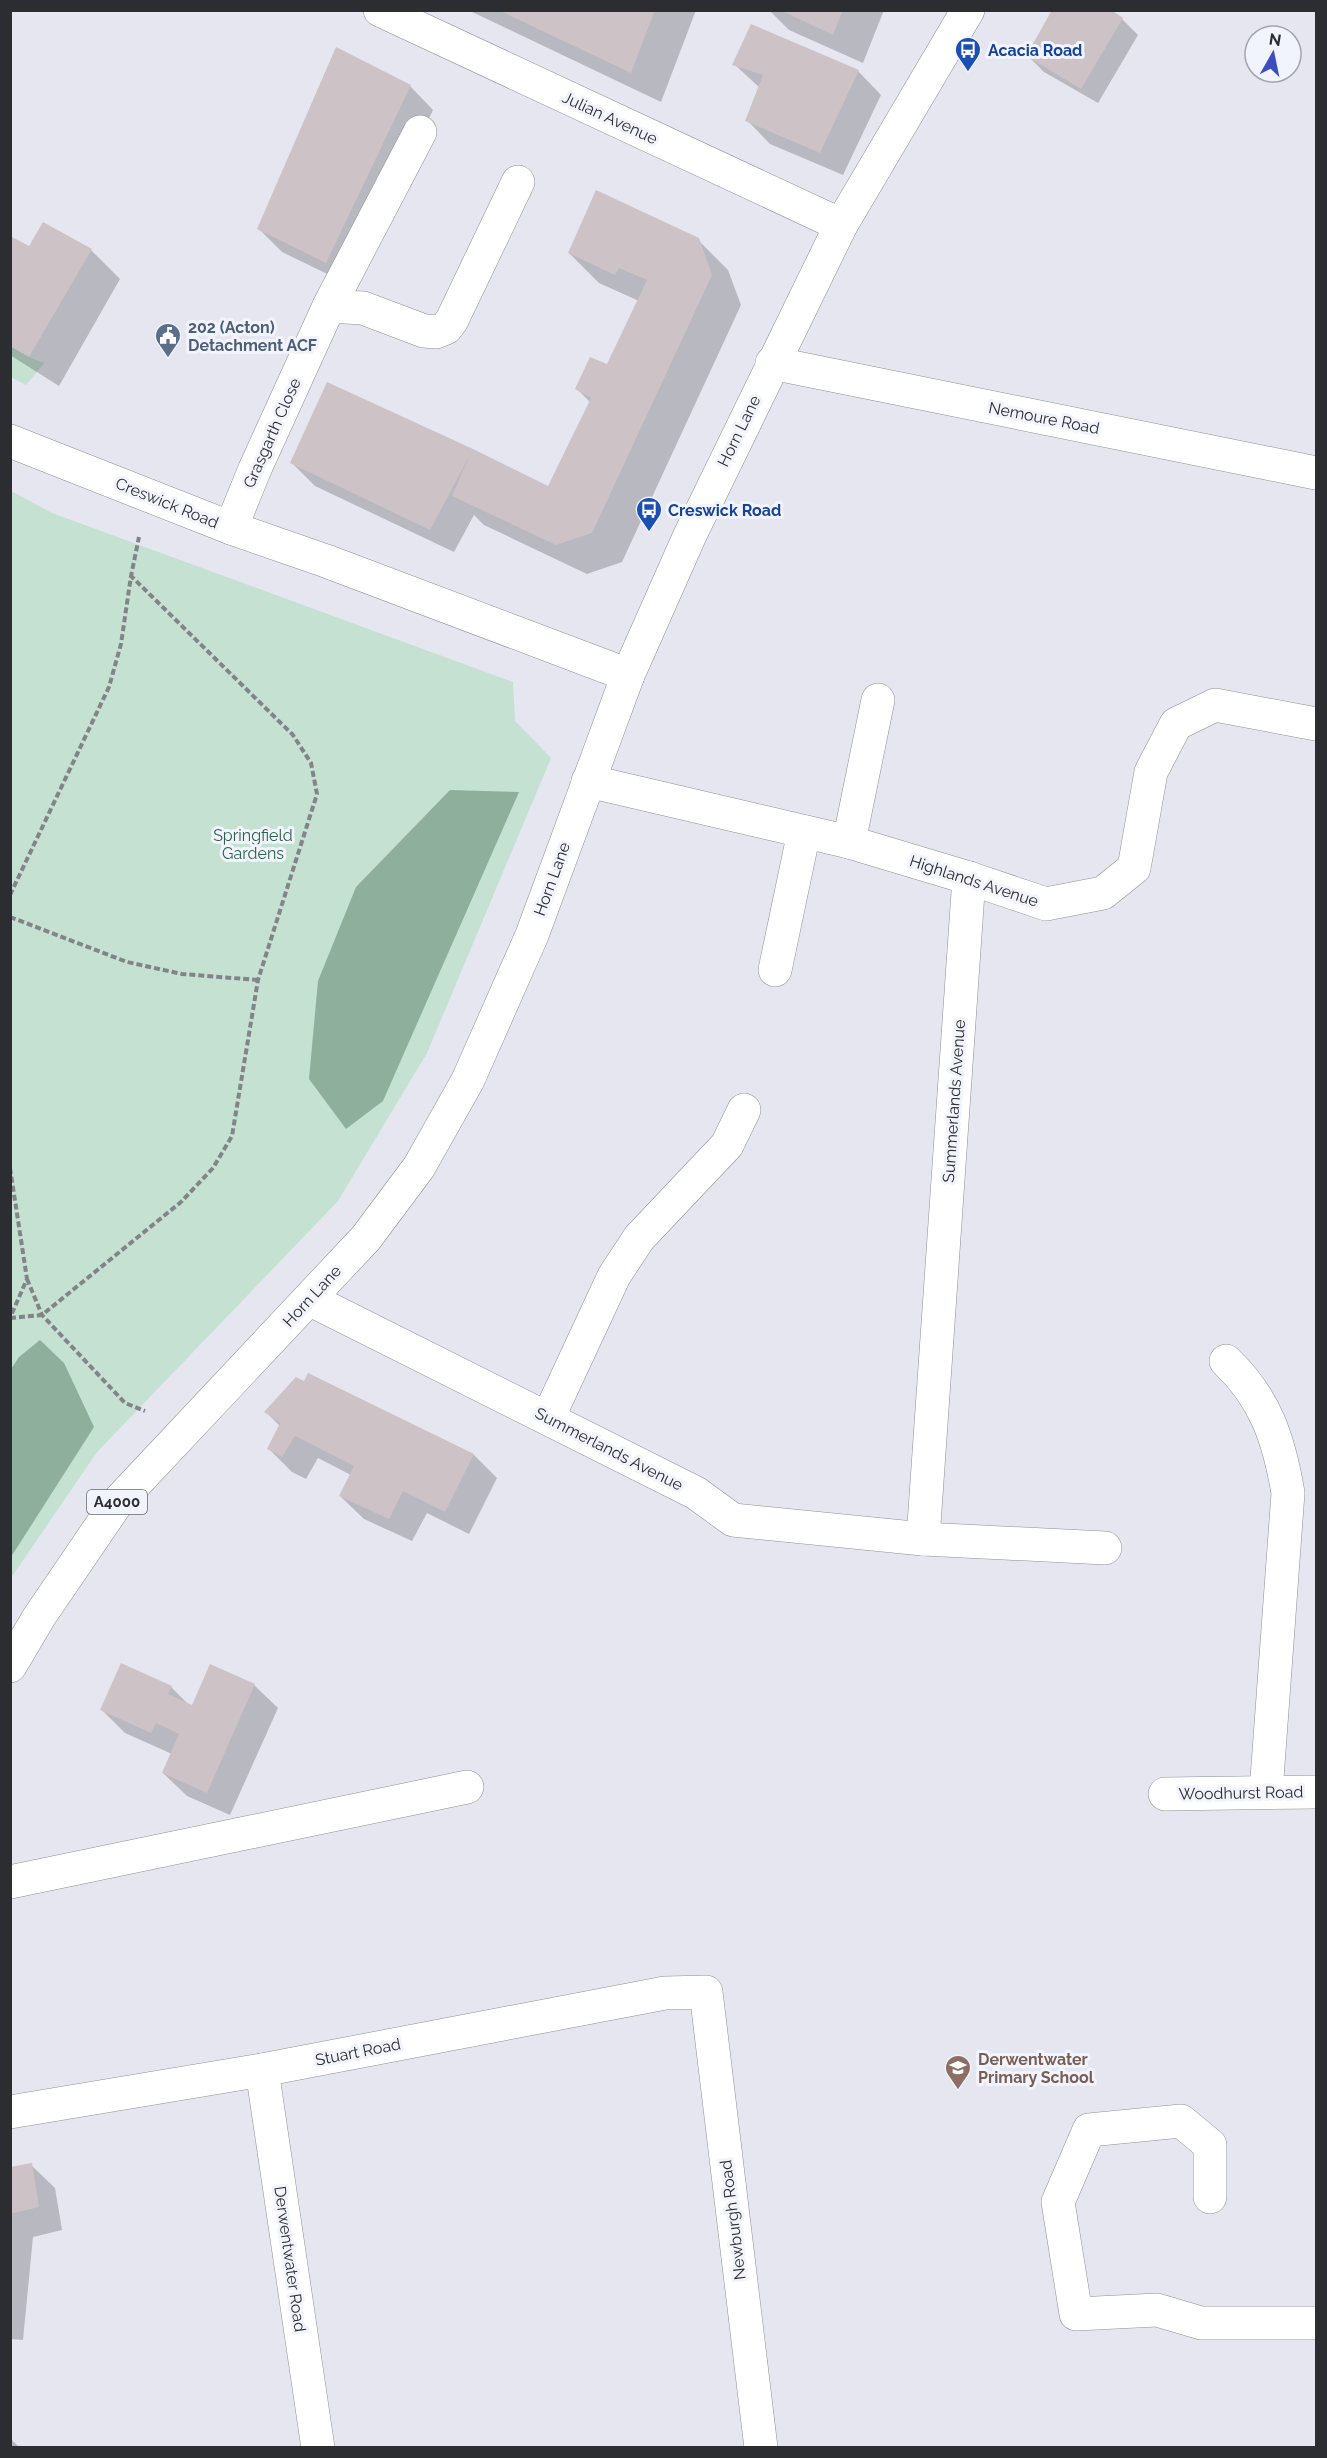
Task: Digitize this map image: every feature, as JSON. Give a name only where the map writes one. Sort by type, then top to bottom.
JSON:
[{"type":"street","name":"Julian Avenue","points":[[380,10],[841,225]]},
{"type":"street","name":"Horn Lane","points":[[10,1666],[39,1617],[116,1504],[366,1238],[419,1167],[468,1080],[532,935],[628,675],[690,535],[841,225],[968,10]]},
{"type":"street","name":"Grasgarth Close","points":[[231,528],[254,471],[329,306],[420,132]]},
{"type":"street","points":[[329,306],[363,308],[424,331],[436,333],[446,328],[452,320],[518,183]]},
{"type":"street","name":"Nemoure Road","points":[[772,363],[1317,473]]},
{"type":"street","name":"Creswick Road","points":[[10,441],[231,528],[326,561],[628,675]]},
{"type":"street","points":[[849,842],[878,699]]},
{"type":"street","name":"Highlands Avenue","points":[[588,781],[849,842],[1046,904],[1103,893],[1134,868],[1151,772],[1176,724],[1215,705],[1317,724]]},
{"type":"street","points":[[775,970],[804,832]]},
{"type":"street","name":"Summerlands Avenue","points":[[923,1539],[969,878]]},
{"type":"street","points":[[548,1418],[614,1276],[639,1238],[727,1145],[744,1110]]},
{"type":"street","name":"Summerlands Avenue","points":[[309,1299],[696,1494],[733,1520],[923,1539],[1106,1548]]},
{"type":"street","points":[[1226,1361],[1245,1379],[1263,1406],[1283,1464],[1288,1493],[1266,1792]]},
{"type":"street","points":[[10,1882],[466,1787]]},
{"type":"street","name":"Woodhurst Road","points":[[1165,1794],[1317,1792]]},
{"type":"street","name":"Stuart Road","points":[[10,2112],[262,2070],[665,1993],[706,1992]]},
{"type":"street","name":"Newburgh Road","points":[[706,1992],[761,2448]]},
{"type":"street","name":"Derwentwater Road","points":[[262,2070],[318,2448]]},
{"type":"street","points":[[1210,2197],[1210,2145],[1181,2121],[1089,2130],[1058,2202],[1076,2314],[1157,2310],[1201,2323],[1317,2323]]},
{"type":"path","points":[[10,895],[108,687],[122,644],[139,537]]},
{"type":"path","points":[[27,1279],[10,1318],[42,1315],[181,1202],[213,1168],[232,1136],[258,980],[317,794],[311,763],[292,735],[131,576]]},
{"type":"path","points":[[10,917],[127,962],[182,974],[258,980]]},
{"type":"path","points":[[10,1168],[27,1279],[42,1315],[125,1403],[145,1411]]},
{"type":"green space","points":[[10,346],[44,363],[26,385],[11,377]]},
{"type":"green space","name":"Springfield Gardens","points":[[11,491],[52,513],[513,682],[515,721],[551,758],[427,1053],[338,1201],[97,1452],[11,1578]]},
{"type":"green space","points":[[450,790],[519,792],[383,1101],[346,1129],[309,1079],[318,981],[356,887]]},
{"type":"green space","points":[[40,1340],[64,1363],[94,1427],[11,1557],[11,1369],[19,1357]]},
{"type":"building","points":[[498,10],[655,10],[631,73]]},
{"type":"building","points":[[780,10],[843,10],[833,35]]},
{"type":"building","points":[[1052,10],[1111,10],[1123,18],[1081,89],[1026,56]]},
{"type":"building","points":[[751,24],[859,70],[820,153],[745,121],[763,75],[732,65]]},
{"type":"building","points":[[336,47],[411,85],[326,263],[257,229]]},
{"type":"building","points":[[596,190],[699,238],[712,275],[592,533],[556,545],[452,496],[469,457],[430,530],[290,463],[327,382],[548,486],[591,398],[575,389],[590,357],[607,364],[647,280],[619,268],[615,275],[568,253]]},
{"type":"building","points":[[43,222],[92,249],[29,357],[10,346],[10,236],[29,246]]},
{"type":"building","points":[[308,1373],[474,1454],[445,1512],[403,1491],[389,1519],[339,1496],[354,1466],[295,1436],[282,1457],[267,1449],[280,1423],[264,1412],[296,1377],[304,1381]]},
{"type":"building","points":[[121,1663],[172,1686],[168,1694],[192,1705],[210,1664],[255,1684],[207,1793],[162,1773],[179,1734],[156,1723],[151,1733],[100,1710]]},
{"type":"building","points":[[32,2163],[39,2207],[10,2214],[10,2167]]},
{"type":"place","name":"Acacia Road","points":[[968,73]]},
{"type":"place","name":"202 (Acton) Detachment ACF","points":[[168,359]]},
{"type":"place","name":"Creswick Road","points":[[649,533]]},
{"type":"place","name":"Derwentwater Primary School","points":[[958,2091]]}]
